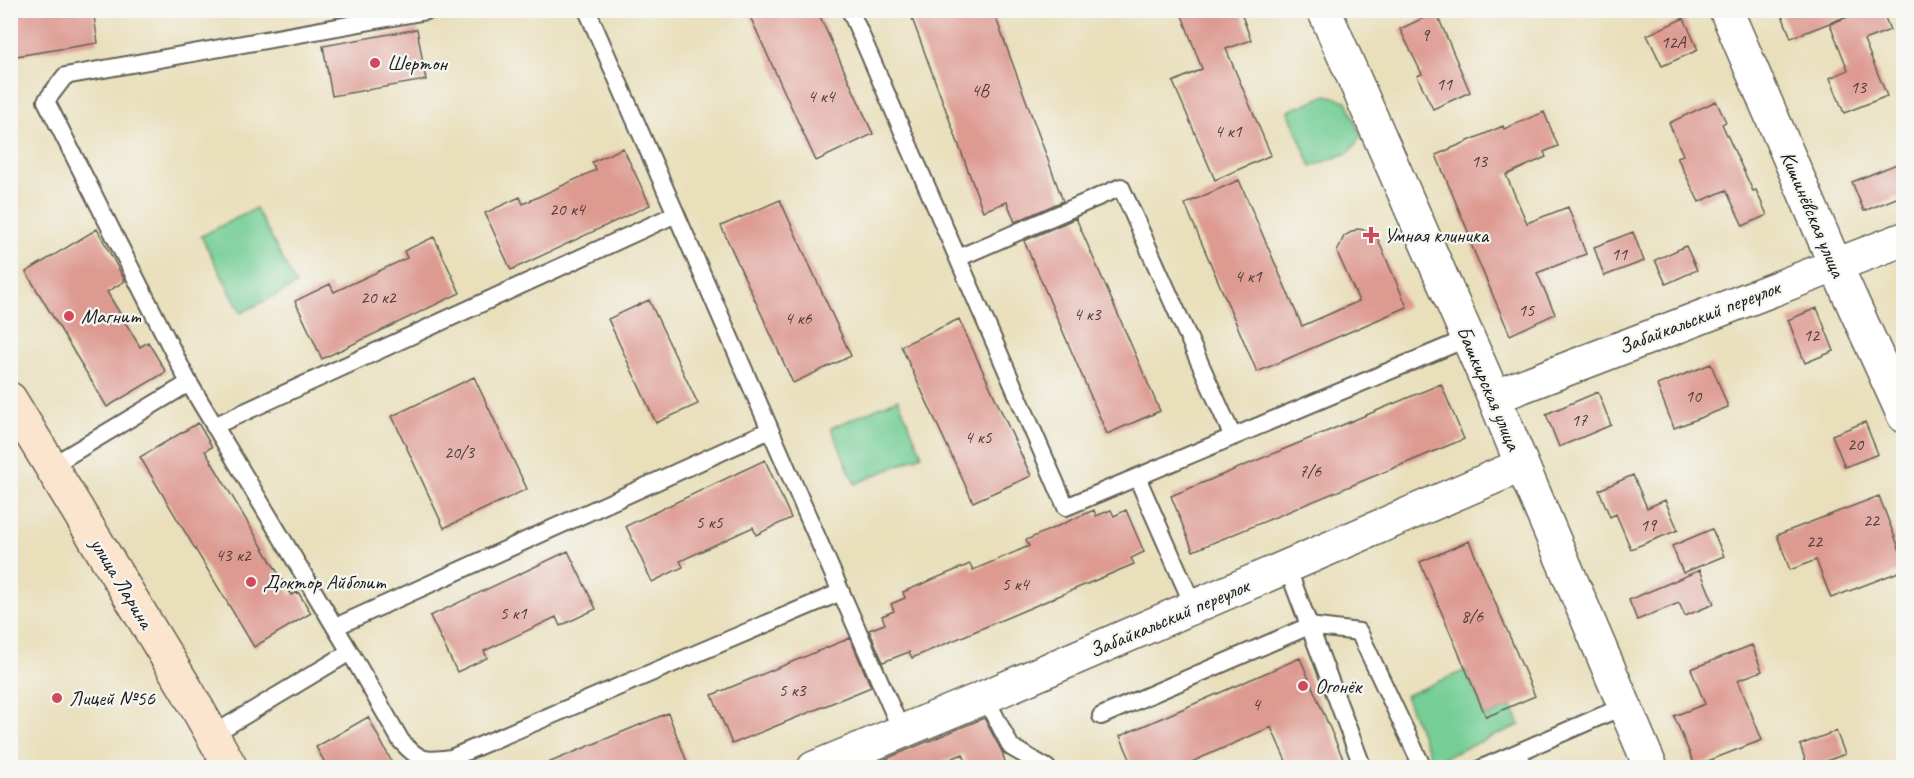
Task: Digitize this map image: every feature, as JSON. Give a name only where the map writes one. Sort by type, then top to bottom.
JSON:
[{"type":"main road","name":"улица Ларина","points":[[10,399],[188,692],[231,768]]},
{"type":"street","name":"Башкирская улица","points":[[1324,10],[1494,397],[1651,768]]},
{"type":"street","name":"Кишинёвская улица","points":[[1726,10],[1835,264],[1904,416]]},
{"type":"street","name":"Забайкальский переулок","points":[[1494,397],[1904,239]]},
{"type":"street","name":"Забайкальский переулок","points":[[814,768],[985,697],[1522,465]]},
{"type":"lane","points":[[432,10],[339,19],[65,76],[46,101],[189,383],[401,741],[411,753],[429,762],[451,758],[841,592]]},
{"type":"lane","points":[[588,10],[902,732]]},
{"type":"lane","points":[[850,10],[1066,507],[1468,338]]},
{"type":"lane","points":[[958,258],[1121,187],[1233,437]]},
{"type":"lane","points":[[214,426],[676,214]]},
{"type":"lane","points":[[51,466],[189,383]]},
{"type":"lane","points":[[335,627],[770,430]]},
{"type":"lane","points":[[1137,477],[1194,607]]},
{"type":"lane","points":[[1287,567],[1363,768]]},
{"type":"lane","points":[[1101,716],[1309,626],[1359,632],[1423,768]]},
{"type":"lane","points":[[212,735],[350,652]]},
{"type":"lane","points":[[985,697],[1011,747],[1047,768]]},
{"type":"lane","points":[[1482,768],[1521,760],[1624,706]]},
{"type":"green space","points":[[1327,95],[1347,101],[1361,136],[1350,152],[1311,167],[1288,111]]},
{"type":"green space","points":[[256,208],[296,285],[241,313],[201,236]]},
{"type":"green space","points":[[898,399],[922,455],[855,484],[831,428]]},
{"type":"green space","points":[[1466,670],[1486,717],[1512,706],[1520,725],[1433,762],[1405,696]]},
{"type":"building","points":[[10,10],[93,10],[98,43],[10,57]]},
{"type":"building","points":[[747,10],[817,10],[873,134],[816,161]]},
{"type":"building","points":[[909,10],[993,10],[1063,201],[1015,222],[1007,202],[983,211]]},
{"type":"building","points":[[1180,10],[1240,10],[1251,40],[1226,49],[1271,155],[1215,180],[1173,82],[1202,69]]},
{"type":"building","points":[[1780,10],[1857,10],[1858,12],[1791,38]]},
{"type":"building","points":[[1865,10],[1882,10],[1890,30],[1864,40],[1887,96],[1844,113],[1830,78],[1848,70],[1830,24]]},
{"type":"building","points":[[1436,12],[1470,92],[1433,109],[1417,76],[1422,74],[1400,29]]},
{"type":"building","points":[[1684,18],[1698,50],[1662,66],[1647,35]]},
{"type":"building","name":"Шертон","points":[[417,29],[426,80],[332,96],[323,46]]},
{"type":"building","points":[[1716,101],[1726,122],[1722,124],[1753,191],[1756,190],[1767,215],[1743,226],[1726,190],[1699,202],[1677,157],[1683,155],[1669,123]]},
{"type":"building","points":[[1544,112],[1558,146],[1544,152],[1546,157],[1506,175],[1527,223],[1568,207],[1586,254],[1537,273],[1555,314],[1510,335],[1436,155],[1503,126],[1504,129]]},
{"type":"building","points":[[623,148],[650,205],[511,270],[485,213],[520,197],[523,204],[596,170],[592,162]]},
{"type":"building","points":[[1904,161],[1904,195],[1864,211],[1852,182]]},
{"type":"building","points":[[1239,180],[1302,326],[1359,301],[1337,252],[1344,236],[1357,229],[1376,235],[1407,307],[1257,372],[1185,204]]},
{"type":"building","points":[[780,200],[851,356],[793,383],[721,226]]},
{"type":"building","points":[[1076,218],[1160,411],[1107,434],[1024,241]]},
{"type":"building","points":[[97,229],[125,281],[107,292],[140,347],[148,342],[166,372],[107,407],[26,272]]},
{"type":"building","points":[[1633,232],[1644,261],[1604,276],[1594,247]]},
{"type":"building","points":[[434,237],[460,293],[322,359],[295,301],[330,284],[334,292],[407,258],[404,251]]},
{"type":"building","points":[[1686,246],[1697,270],[1666,284],[1655,260]]},
{"type":"building","points":[[649,300],[698,404],[656,423],[608,319]]},
{"type":"building","points":[[1817,308],[1834,351],[1805,363],[1788,320]]},
{"type":"building","points":[[959,319],[1031,476],[973,502],[901,346]]},
{"type":"building","points":[[1711,364],[1728,407],[1674,428],[1657,385]]},
{"type":"building","points":[[474,377],[527,489],[444,528],[392,416]]},
{"type":"building","points":[[1441,384],[1464,439],[1193,551],[1171,496]]},
{"type":"building","points":[[1598,392],[1611,425],[1559,447],[1546,414]]},
{"type":"building","points":[[1865,422],[1878,454],[1845,467],[1832,435]]},
{"type":"building","points":[[198,423],[212,447],[205,451],[291,595],[298,592],[311,613],[254,647],[140,457]]},
{"type":"building","points":[[765,460],[791,518],[756,535],[753,527],[680,561],[683,567],[652,582],[626,526]]},
{"type":"building","points":[[1633,475],[1647,508],[1665,500],[1678,530],[1631,549],[1616,514],[1610,517],[1599,490]]},
{"type":"building","points":[[1879,496],[1904,561],[1904,570],[1831,598],[1816,560],[1790,570],[1777,535]]},
{"type":"building","points":[[1094,510],[1096,516],[1111,510],[1114,516],[1126,510],[1144,552],[1131,558],[1134,564],[912,658],[909,652],[883,662],[869,630],[885,624],[882,616],[894,611],[891,604],[905,598],[903,592],[970,564],[973,570],[1029,546],[1026,540]]},
{"type":"building","points":[[1712,529],[1724,556],[1683,573],[1672,546]]},
{"type":"building","points":[[1469,541],[1535,696],[1486,717],[1420,562]]},
{"type":"building","points":[[568,551],[596,609],[560,626],[556,617],[484,651],[487,658],[457,672],[430,616]]},
{"type":"building","points":[[1700,570],[1714,604],[1685,616],[1679,603],[1637,620],[1629,600]]},
{"type":"building","points":[[850,638],[871,687],[732,744],[712,695]]},
{"type":"building","points":[[1752,645],[1762,671],[1738,680],[1762,740],[1695,766],[1674,716],[1705,704],[1691,669]]},
{"type":"building","points":[[1300,658],[1347,768],[1289,768],[1271,727],[1178,768],[1134,768],[1120,736]]},
{"type":"building","points":[[668,713],[687,762],[674,768],[536,768]]},
{"type":"building","points":[[368,717],[395,768],[328,768],[316,747]]},
{"type":"building","points":[[984,718],[1002,752],[1007,768],[968,768],[963,754],[928,768],[864,768]]},
{"type":"building","points":[[1836,731],[1845,754],[1808,768],[1800,745]]},
{"type":"place","name":"Шертон","points":[[375,63]]},
{"type":"place","name":"Умная клиника","points":[[1371,235]]},
{"type":"place","name":"Магнит","points":[[69,316]]},
{"type":"place","name":"Доктор Айболит","points":[[251,582]]},
{"type":"place","name":"Огонёк","points":[[1303,686]]},
{"type":"place","name":"Лицей №56","points":[[57,698]]}]
